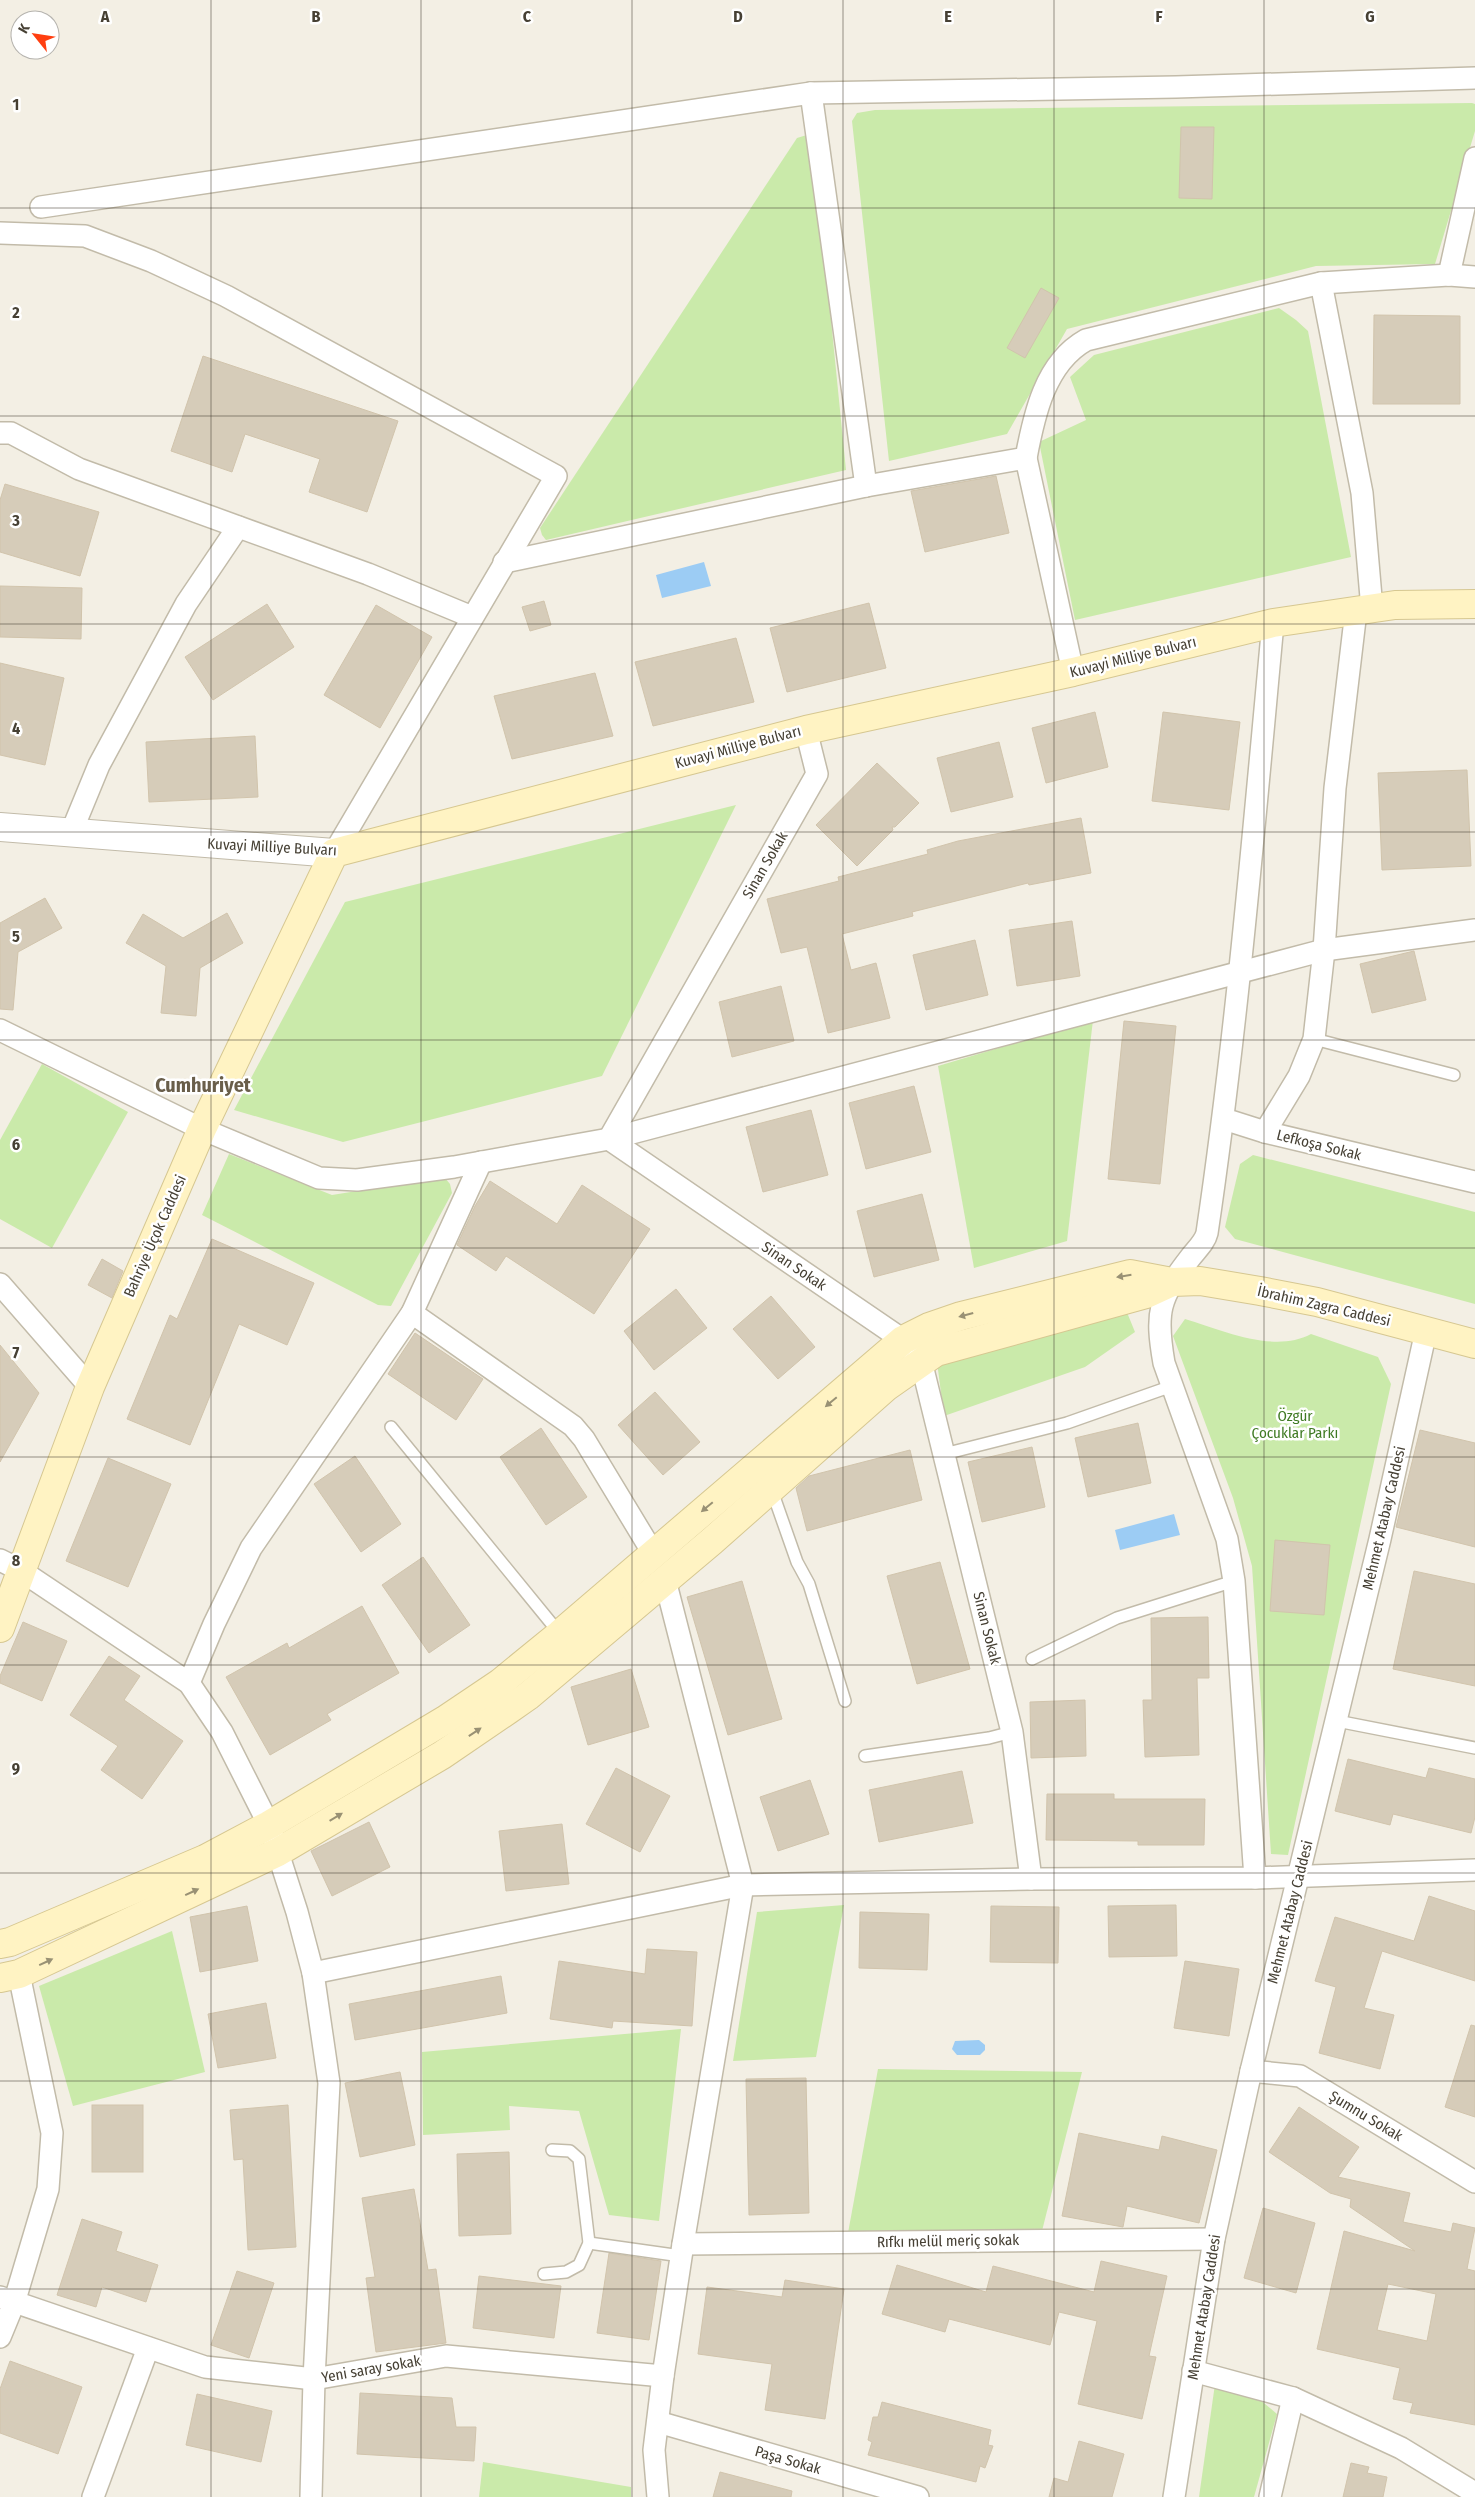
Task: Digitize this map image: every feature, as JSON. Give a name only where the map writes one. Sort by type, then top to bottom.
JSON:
[{"type":"main road","name":"Kuvayi Milliye Bulvarı","points":[[334,853],[806,730],[1073,672],[1273,623],[1395,605],[1475,604]]},
{"type":"main road","name":"Bahriye Üçok Caddesi","points":[[0,1628],[10,1565],[202,1129],[334,853]]},
{"type":"main road","points":[[0,1944],[10,1942],[205,1859],[269,1825],[445,1720],[500,1683],[560,1634],[903,1340],[929,1327],[961,1316],[1130,1274],[1172,1282]]},
{"type":"main road","name":"İbrahim Zagra Caddesi","points":[[1172,1282],[1200,1281],[1317,1302],[1475,1344]]},
{"type":"main road","points":[[9,1976],[278,1852],[442,1754],[528,1696],[665,1580],[886,1387],[936,1352],[1146,1294],[1172,1282]]},
{"type":"street","points":[[41,207],[811,94],[1176,87],[1475,78]]},
{"type":"street","points":[[811,94],[866,486]]},
{"type":"street","points":[[1449,275],[1475,158]]},
{"type":"street","points":[[0,233],[84,236],[152,261],[226,296],[556,476],[334,853]]},
{"type":"street","points":[[1073,672],[1026,458],[1034,415],[1043,392],[1055,372],[1077,345],[1096,337],[1321,283],[1449,275],[1475,277]]},
{"type":"street","name":"Lefkoşa Sokak","points":[[1321,283],[1362,492],[1364,610],[1335,788],[1324,950],[1314,1039],[1299,1076],[1265,1132],[1475,1182]]},
{"type":"street","points":[[0,433],[11,433],[79,469],[368,574],[472,616]]},
{"type":"street","points":[[504,562],[866,486],[1026,458]]},
{"type":"street","points":[[71,833],[99,764],[186,604],[238,527]]},
{"type":"street","points":[[1255,1878],[1234,1582],[1227,1539],[1164,1363],[1159,1311],[1172,1282],[1206,1237],[1224,1119],[1240,973],[1273,623]]},
{"type":"street","name":"Sinan Sokak","points":[[806,730],[817,774],[609,1139],[903,1340],[921,1361],[1012,1732],[1032,1879]]},
{"type":"street","name":"Kuvayi Milliye Bulvarı","points":[[0,826],[334,853]]},
{"type":"street","points":[[0,1030],[202,1129],[319,1178],[357,1180],[481,1162],[609,1139],[1324,950],[1475,930]]},
{"type":"street","points":[[1224,1119],[1265,1132]]},
{"type":"street","points":[[189,1683],[214,1624],[251,1548],[412,1314],[481,1162]]},
{"type":"street","points":[[0,1284],[90,1387]]},
{"type":"street","points":[[412,1314],[573,1426],[584,1439],[653,1553]]},
{"type":"street","name":"Mehmet Atabay Caddesi","points":[[1174,2497],[1214,2239],[1251,2071],[1337,1721],[1426,1331]]},
{"type":"street","points":[[10,1565],[189,1683],[222,1732],[269,1825],[278,1852],[297,1912],[313,1974],[330,2083],[314,2379],[311,2497]]},
{"type":"street","points":[[658,2497],[654,2450],[663,2376],[682,2250],[743,1885],[665,1580]]},
{"type":"street","points":[[313,1974],[743,1885],[1032,1879],[1255,1878],[1475,1870]]},
{"type":"street","points":[[0,2337],[7,2300],[48,2189],[52,2133],[9,1976]]},
{"type":"street","name":"Şumnu Sokak","points":[[1251,2071],[1300,2076],[1475,2182]]},
{"type":"street","name":"Rıfkı melül meriç sokak","points":[[682,2250],[1214,2239]]},
{"type":"street","name":"Yeni saray sokak","points":[[7,2300],[205,2367],[314,2379],[446,2356],[663,2376]]},
{"type":"street","points":[[93,2497],[148,2348]]},
{"type":"street","points":[[1193,2371],[1293,2398],[1401,2448],[1475,2493]]},
{"type":"street","points":[[1270,2497],[1293,2398]]},
{"type":"street","name":"Paşa Sokak","points":[[658,2422],[918,2497]]},
{"type":"lane","points":[[1314,1039],[1454,1075]]},
{"type":"lane","points":[[944,1454],[1067,1423],[1172,1386]]},
{"type":"lane","points":[[391,1427],[560,1634]]},
{"type":"lane","points":[[771,1488],[797,1562],[809,1584],[845,1701]]},
{"type":"lane","points":[[1032,1659],[1117,1618],[1234,1582]]},
{"type":"lane","points":[[1337,1721],[1475,1748]]},
{"type":"lane","points":[[865,1756],[989,1738],[1012,1732]]},
{"type":"lane","points":[[544,2274],[566,2272],[579,2265],[589,2243],[579,2159],[570,2152],[552,2150]]},
{"type":"lane","points":[[589,2243],[682,2250]]},
{"type":"green space","points":[[1475,104],[1475,131],[1435,264],[1316,266],[1067,329],[1007,434],[889,461],[852,121],[857,113],[875,110]]},
{"type":"green space","points":[[810,134],[813,140],[846,470],[546,540],[540,528],[797,138]]},
{"type":"green space","points":[[1279,308],[1308,331],[1351,557],[1075,620],[1039,442],[1086,420],[1070,377],[1094,355]]},
{"type":"green space","points":[[736,805],[602,1076],[343,1142],[234,1110],[345,902]]},
{"type":"green space","points":[[1093,1020],[1067,1241],[974,1268],[938,1066]]},
{"type":"green space","points":[[42,1064],[128,1112],[52,1248],[0,1219],[0,1140]]},
{"type":"green space","points":[[229,1154],[332,1195],[444,1177],[450,1184],[452,1193],[391,1306],[378,1305],[202,1215]]},
{"type":"green space","points":[[1253,1155],[1475,1212],[1475,1304],[1235,1239],[1225,1227],[1240,1164]]},
{"type":"green space","points":[[1126,1310],[1135,1332],[1085,1367],[944,1416],[937,1362]]},
{"type":"green space","name":"Özgür Çocuklar Parkı","points":[[1185,1319],[1231,1334],[1265,1341],[1281,1342],[1296,1340],[1311,1334],[1378,1357],[1391,1384],[1288,1855],[1271,1854],[1252,1566],[1233,1498],[1173,1336]]},
{"type":"green space","points":[[844,1905],[816,2057],[733,2061],[757,1912]]},
{"type":"green space","points":[[172,1931],[205,2072],[73,2106],[39,1986]]},
{"type":"green space","points":[[681,2029],[659,2221],[609,2215],[579,2111],[509,2106],[510,2130],[423,2135],[422,2052]]},
{"type":"green space","points":[[878,2069],[1082,2072],[1042,2231],[848,2233]]},
{"type":"green space","points":[[1215,2384],[1252,2393],[1277,2414],[1254,2497],[1199,2497]]},
{"type":"green space","points":[[483,2462],[631,2487],[631,2497],[479,2497]]},
{"type":"water","points":[[704,562],[711,586],[662,598],[656,575]]},
{"type":"water","points":[[1174,1514],[1180,1535],[1120,1550],[1115,1530]]},
{"type":"water","points":[[979,2040],[985,2045],[985,2050],[980,2055],[957,2055],[952,2049],[955,2041]]},
{"type":"building","points":[[1181,127],[1214,127],[1212,199],[1179,198]]},
{"type":"building","points":[[1041,288],[1059,298],[1025,358],[1007,348]]},
{"type":"building","points":[[1374,315],[1460,316],[1460,404],[1373,404]]},
{"type":"building","points":[[203,356],[398,421],[367,512],[309,492],[320,459],[245,434],[232,472],[171,451]]},
{"type":"building","points":[[996,476],[1009,533],[925,552],[911,491]]},
{"type":"building","points":[[5,484],[99,512],[80,576],[0,552],[0,500]]},
{"type":"building","points":[[0,586],[82,588],[81,639],[0,637]]},
{"type":"building","points":[[544,601],[551,625],[530,631],[522,607]]},
{"type":"building","points":[[869,603],[886,668],[787,692],[770,628]]},
{"type":"building","points":[[267,604],[294,647],[213,700],[185,657]]},
{"type":"building","points":[[376,605],[432,637],[380,728],[324,695]]},
{"type":"building","points":[[736,638],[754,702],[653,726],[635,662]]},
{"type":"building","points":[[0,663],[64,678],[45,765],[0,755]]},
{"type":"building","points":[[595,673],[613,736],[512,759],[494,696]]},
{"type":"building","points":[[1095,712],[1108,767],[1046,783],[1032,728]]},
{"type":"building","points":[[1163,712],[1240,722],[1229,810],[1152,801]]},
{"type":"building","points":[[255,736],[258,797],[149,802],[146,742]]},
{"type":"building","points":[[999,742],[1013,797],[951,812],[937,758]]},
{"type":"building","points":[[877,763],[919,803],[895,827],[892,827],[893,830],[857,866],[816,825]]},
{"type":"building","points":[[1467,770],[1471,866],[1382,870],[1378,773]]},
{"type":"building","points":[[1081,818],[1091,873],[1029,885],[1028,883],[912,912],[913,916],[842,934],[851,970],[876,963],[890,1018],[828,1033],[807,947],[781,953],[767,899],[839,881],[838,877],[928,854],[927,850],[958,841]]},
{"type":"building","points":[[45,898],[62,928],[18,952],[13,1010],[0,1009],[0,923]]},
{"type":"building","points":[[227,913],[243,943],[200,968],[196,1016],[161,1013],[166,966],[126,943],[143,914],[183,938]]},
{"type":"building","points":[[1072,921],[1080,976],[1017,986],[1009,930]]},
{"type":"building","points":[[975,940],[988,995],[926,1010],[913,955]]},
{"type":"building","points":[[1414,951],[1426,1000],[1372,1013],[1360,964]]},
{"type":"building","points":[[781,986],[794,1041],[732,1057],[719,1002]]},
{"type":"building","points":[[1124,1021],[1176,1026],[1160,1184],[1108,1179]]},
{"type":"building","points":[[914,1086],[931,1152],[866,1169],[849,1103]]},
{"type":"building","points":[[811,1110],[828,1175],[763,1192],[746,1127]]},
{"type":"building","points":[[490,1181],[557,1224],[582,1185],[650,1229],[594,1314],[506,1256],[496,1271],[457,1245],[475,1206]]},
{"type":"building","points":[[922,1194],[939,1260],[874,1277],[857,1211]]},
{"type":"building","points":[[212,1239],[314,1283],[287,1345],[239,1324],[190,1445],[127,1419],[170,1315],[177,1319]]},
{"type":"building","points":[[102,1259],[123,1271],[112,1298],[88,1285]]},
{"type":"building","points":[[676,1289],[707,1328],[654,1370],[624,1331]]},
{"type":"building","points":[[771,1296],[815,1347],[778,1379],[733,1329]]},
{"type":"building","points":[[415,1333],[483,1379],[456,1420],[388,1374]]},
{"type":"building","points":[[0,1345],[39,1393],[0,1462]]},
{"type":"building","points":[[655,1392],[700,1442],[663,1475],[618,1425]]},
{"type":"building","points":[[1138,1423],[1151,1483],[1088,1497],[1075,1438]]},
{"type":"building","points":[[541,1428],[587,1497],[546,1525],[500,1457]]},
{"type":"building","points":[[1420,1430],[1475,1443],[1475,1547],[1396,1527]]},
{"type":"building","points":[[1032,1447],[1045,1507],[982,1522],[968,1462]]},
{"type":"building","points":[[910,1450],[922,1500],[807,1531],[796,1488],[809,1476]]},
{"type":"building","points":[[355,1456],[401,1524],[361,1552],[314,1484]]},
{"type":"building","points":[[108,1458],[171,1484],[128,1587],[66,1561]]},
{"type":"building","points":[[1275,1540],[1330,1545],[1324,1615],[1270,1611]]},
{"type":"building","points":[[423,1557],[470,1625],[429,1653],[382,1585]]},
{"type":"building","points":[[940,1562],[970,1669],[917,1684],[887,1576]]},
{"type":"building","points":[[1414,1571],[1475,1584],[1475,1686],[1393,1669]]},
{"type":"building","points":[[742,1581],[782,1719],[728,1735],[687,1597]]},
{"type":"building","points":[[362,1606],[399,1673],[327,1714],[331,1720],[270,1755],[226,1677],[287,1643],[289,1648]]},
{"type":"building","points":[[1208,1617],[1209,1678],[1197,1678],[1199,1755],[1145,1757],[1143,1700],[1152,1700],[1151,1618]]},
{"type":"building","points":[[23,1622],[67,1641],[42,1701],[0,1683],[0,1676]]},
{"type":"building","points":[[109,1656],[140,1676],[124,1700],[183,1741],[142,1799],[101,1770],[118,1746],[70,1715]]},
{"type":"building","points":[[631,1669],[649,1727],[588,1745],[571,1687]]},
{"type":"building","points":[[1085,1700],[1086,1756],[1031,1758],[1030,1702]]},
{"type":"building","points":[[1348,1759],[1426,1778],[1429,1768],[1475,1779],[1475,1817],[1471,1833],[1393,1814],[1390,1825],[1335,1811]]},
{"type":"building","points":[[616,1768],[670,1796],[640,1852],[586,1824]]},
{"type":"building","points":[[962,1771],[973,1823],[879,1842],[869,1790]]},
{"type":"building","points":[[810,1780],[829,1834],[778,1851],[760,1797]]},
{"type":"building","points":[[1047,1794],[1114,1794],[1114,1799],[1205,1799],[1204,1845],[1138,1845],[1138,1841],[1046,1840]]},
{"type":"building","points":[[369,1822],[390,1867],[332,1896],[311,1851]]},
{"type":"building","points":[[562,1824],[569,1884],[506,1891],[499,1831]]},
{"type":"building","points":[[1429,1896],[1475,1911],[1475,1981],[1382,1951],[1364,2008],[1394,2015],[1380,2069],[1319,2053],[1336,1987],[1315,1981],[1335,1917],[1414,1941]]},
{"type":"building","points":[[1176,1905],[1177,1956],[1109,1957],[1108,1906]]},
{"type":"building","points":[[247,1906],[258,1961],[200,1972],[190,1917]]},
{"type":"building","points":[[991,1906],[1059,1907],[1058,1963],[990,1962]]},
{"type":"building","points":[[860,1912],[929,1914],[927,1970],[859,1968]]},
{"type":"building","points":[[647,1949],[697,1952],[692,2026],[613,2021],[612,2028],[550,2019],[559,1961],[645,1974]]},
{"type":"building","points":[[1185,1961],[1239,1969],[1229,2036],[1174,2028]]},
{"type":"building","points":[[501,1976],[507,2013],[355,2040],[349,2004]]},
{"type":"building","points":[[266,2003],[276,2058],[218,2068],[208,2014]]},
{"type":"building","points":[[1471,2025],[1475,2026],[1475,2117],[1445,2107]]},
{"type":"building","points":[[400,2072],[415,2145],[360,2157],[345,2083]]},
{"type":"building","points":[[806,2078],[809,2213],[749,2215],[746,2079]]},
{"type":"building","points":[[92,2105],[143,2105],[143,2172],[92,2172]]},
{"type":"building","points":[[288,2105],[296,2247],[248,2250],[243,2159],[234,2160],[230,2110]]},
{"type":"building","points":[[1299,2107],[1359,2147],[1338,2177],[1410,2193],[1403,2222],[1451,2232],[1453,2223],[1475,2228],[1467,2269],[1475,2271],[1475,2425],[1410,2413],[1413,2403],[1393,2399],[1400,2368],[1317,2349],[1344,2231],[1415,2251],[1350,2207],[1351,2199],[1330,2193],[1269,2152]],"holes":[[[1388,2284],[1436,2294],[1427,2341],[1377,2330]]]},
{"type":"building","points":[[1079,2133],[1159,2150],[1162,2136],[1217,2150],[1199,2223],[1127,2206],[1123,2227],[1062,2216]]},
{"type":"building","points":[[509,2152],[511,2234],[459,2236],[457,2154]]},
{"type":"building","points":[[414,2189],[428,2270],[436,2269],[446,2343],[376,2352],[366,2278],[375,2277],[362,2198]]},
{"type":"building","points":[[1263,2208],[1315,2223],[1296,2293],[1244,2278]]},
{"type":"building","points":[[82,2219],[122,2232],[116,2251],[158,2265],[146,2302],[102,2287],[96,2307],[57,2295]]},
{"type":"building","points":[[609,2253],[661,2261],[649,2340],[597,2333]]},
{"type":"building","points":[[1101,2261],[1167,2276],[1149,2356],[1156,2357],[1142,2419],[1078,2404],[1097,2321],[1059,2312],[1050,2345],[949,2319],[945,2332],[882,2314],[897,2265],[986,2292],[993,2266],[1094,2292]]},
{"type":"building","points":[[237,2271],[274,2283],[249,2358],[211,2345]]},
{"type":"building","points":[[479,2276],[561,2286],[554,2338],[473,2328]]},
{"type":"building","points":[[785,2280],[844,2289],[825,2419],[765,2410],[772,2364],[698,2354],[707,2287],[782,2297]]},
{"type":"building","points":[[10,2361],[82,2387],[58,2454],[0,2433],[0,2389]]},
{"type":"building","points":[[360,2393],[452,2398],[456,2427],[476,2427],[474,2461],[357,2454]]},
{"type":"building","points":[[197,2394],[272,2411],[261,2462],[186,2445]]},
{"type":"building","points":[[882,2402],[991,2430],[988,2445],[993,2446],[985,2468],[980,2466],[976,2482],[868,2455],[872,2442],[868,2440],[873,2417],[878,2417]]},
{"type":"building","points":[[1079,2441],[1124,2454],[1112,2497],[1049,2497],[1054,2478],[1068,2482]]},
{"type":"building","points":[[1351,2463],[1369,2467],[1367,2473],[1387,2477],[1383,2497],[1343,2497]]},
{"type":"building","points":[[720,2472],[792,2491],[791,2497],[713,2497]]},
{"type":"district","name":"Cumhuriyet","points":[[203,1085]]}]
